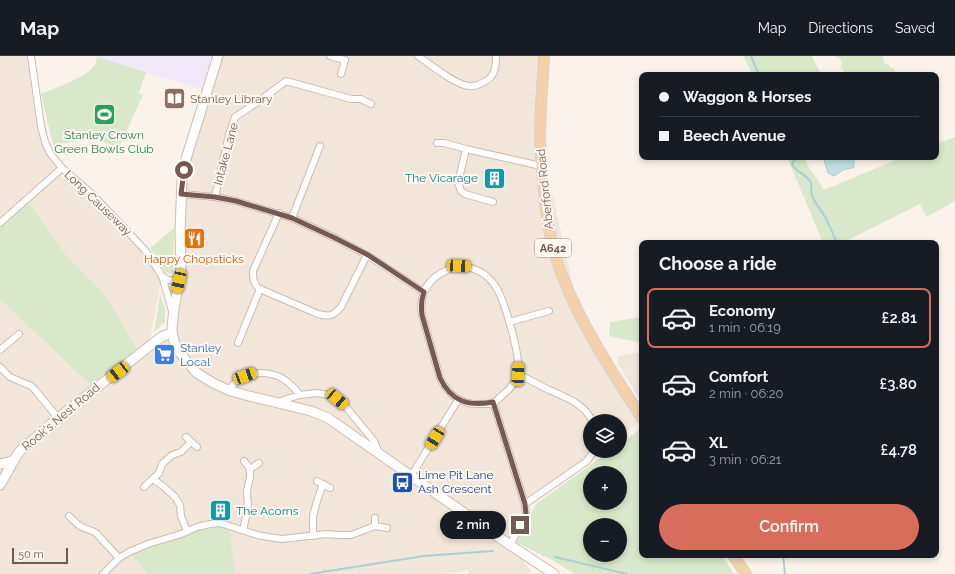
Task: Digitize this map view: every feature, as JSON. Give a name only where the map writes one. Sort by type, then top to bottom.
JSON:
[{"type":"main road","name":"Aberford Road","points":[[544,56],[540,135],[541,166],[552,245],[560,272],[573,302],[598,350],[639,413]]},
{"type":"main road","points":[[735,558],[746,574]]},
{"type":"street","name":"Long Causeway","points":[[31,56],[38,109],[45,142],[50,153],[62,168],[92,194],[145,250],[162,276],[173,315]]},
{"type":"street","points":[[218,56],[186,159],[182,180],[180,230],[181,272],[173,315],[172,333],[176,348],[197,373],[228,390],[311,411],[328,418],[554,574]]},
{"type":"street","points":[[330,56],[346,60],[341,74]]},
{"type":"street","points":[[418,56],[459,83],[469,86],[488,80],[494,73],[496,67],[496,56]]},
{"type":"street","name":"Intake Lane","points":[[215,197],[229,135],[235,117],[286,81],[351,99],[362,99],[371,104]]},
{"type":"street","points":[[437,143],[444,143],[541,166]]},
{"type":"street","points":[[292,218],[320,146]]},
{"type":"street","points":[[466,149],[458,183],[459,187],[465,194],[493,202]]},
{"type":"street","points":[[0,223],[62,168]]},
{"type":"street","points":[[181,194],[215,197],[236,201],[292,218],[368,255],[424,292]]},
{"type":"street","points":[[279,213],[253,271],[254,282],[260,289],[318,314],[331,316],[341,307],[368,255]]},
{"type":"street","points":[[459,266],[475,269],[484,274],[495,284],[499,291],[509,322],[517,353],[518,374],[509,390],[493,402],[476,404],[467,403],[458,400],[446,388],[440,378],[422,315],[421,307],[424,292],[428,284],[434,278],[448,269],[459,266]]},
{"type":"street","points":[[162,276],[168,280],[179,281]]},
{"type":"street","points":[[238,343],[260,289]]},
{"type":"street","points":[[509,322],[549,311]]},
{"type":"street","name":"Rook's Nest Road","points":[[0,485],[20,451],[58,418],[156,341],[163,336],[172,333]]},
{"type":"street","points":[[0,350],[19,334]]},
{"type":"street","points":[[0,367],[10,378],[31,386],[58,418]]},
{"type":"street","points":[[228,390],[245,376],[264,374],[275,376],[284,380],[300,395]]},
{"type":"street","points":[[518,374],[574,402],[588,414]]},
{"type":"street","points":[[275,402],[300,395],[317,393],[328,395],[337,399],[356,418],[374,441],[378,453]]},
{"type":"street","points":[[411,476],[458,400]]},
{"type":"street","points":[[493,402],[525,504],[526,514],[510,545]]},
{"type":"street","points":[[186,437],[196,447]]},
{"type":"street","points":[[144,487],[159,473],[162,464],[172,455],[181,452],[192,442]]},
{"type":"street","points":[[525,504],[587,461],[589,458]]},
{"type":"street","points":[[0,464],[13,461]]},
{"type":"street","points":[[243,530],[248,508],[247,491],[250,477],[250,468],[244,461]]},
{"type":"street","points":[[250,468],[259,463]]},
{"type":"street","points":[[153,479],[175,497],[180,505],[181,516],[187,531]]},
{"type":"street","points":[[317,481],[330,488]]},
{"type":"street","points":[[313,536],[313,516],[323,484]]},
{"type":"street","points":[[70,516],[76,523],[96,533],[119,558]]},
{"type":"street","points":[[375,518],[375,526]]},
{"type":"street","points":[[103,574],[119,558],[129,552],[197,527],[220,523],[268,538],[282,539],[326,534],[351,534],[375,526],[388,528]]},
{"type":"shaded area","points":[[0,56],[31,56],[38,109],[50,153],[145,250],[162,276],[149,346],[14,460],[172,333],[179,281],[181,194],[197,108],[214,56],[547,56],[546,166],[575,295],[639,412],[639,422],[627,431],[627,414],[583,414],[583,458],[589,458],[525,504],[510,544],[534,561],[523,562],[531,570],[529,574],[468,574],[469,570],[444,574],[0,574]]},
{"type":"shaded area","points":[[95,56],[212,56],[202,89]]},
{"type":"shaded area","points":[[639,352],[639,398],[618,364],[618,356]]},
{"type":"green space","points":[[743,56],[812,56],[820,72],[751,72]]},
{"type":"green space","points":[[834,56],[883,56],[884,63],[894,68],[896,72],[845,72],[840,68],[842,63],[839,58]]},
{"type":"green space","points":[[97,57],[146,72],[139,93],[143,95],[119,147],[92,139],[53,145],[41,94],[84,74],[95,65]]},
{"type":"green space","points":[[955,137],[955,201],[927,217],[920,204],[848,240],[822,240],[788,160],[805,160],[824,190],[896,160],[939,160],[939,143]]},
{"type":"green space","points":[[27,200],[65,254],[106,296],[140,354],[95,389],[0,299],[0,224]]},
{"type":"green space","points":[[174,228],[173,270],[172,273],[169,274],[165,271],[150,248]]},
{"type":"green space","points":[[160,294],[165,308],[165,322],[154,332]]},
{"type":"green space","points":[[639,317],[639,342],[609,336],[610,322]]},
{"type":"green space","points":[[639,430],[639,558],[724,558],[734,574],[575,574],[554,561],[515,542],[536,504],[583,470],[583,510],[627,510],[627,466],[589,466],[600,458],[627,458],[627,439]]},
{"type":"green space","points":[[229,526],[235,574],[148,574],[129,552],[197,527]]},
{"type":"water","points":[[824,160],[854,160],[854,167],[852,168],[833,176],[828,173]]},
{"type":"waterway","points":[[751,56],[758,72]]},
{"type":"waterway","points":[[794,160],[792,164],[810,181],[812,196],[826,218],[836,240]]},
{"type":"waterway","points":[[310,574],[424,556],[493,551]]},
{"type":"waterway","points":[[555,557],[627,574]]},
{"type":"waterway","points":[[783,558],[785,574]]},
{"type":"place","name":"Stanley Library","points":[[175,99]]},
{"type":"place","name":"Stanley Crown Green Bowls Club","points":[[104,114]]},
{"type":"place","name":"The Vicarage","points":[[494,178]]},
{"type":"place","name":"Happy Chopsticks","points":[[194,238]]},
{"type":"place","name":"Stanley Local","points":[[164,355]]},
{"type":"place","name":"Lime Pit Lane Ash Crescent","points":[[403,482]]},
{"type":"place","name":"The Acorns","points":[[220,511]]},
{"type":"route","points":[[184,170],[181,194],[215,197],[236,201],[292,218],[368,255],[424,292],[421,307],[422,315],[443,385],[458,400],[476,404],[493,402],[525,504],[526,514],[520,525]]}]
